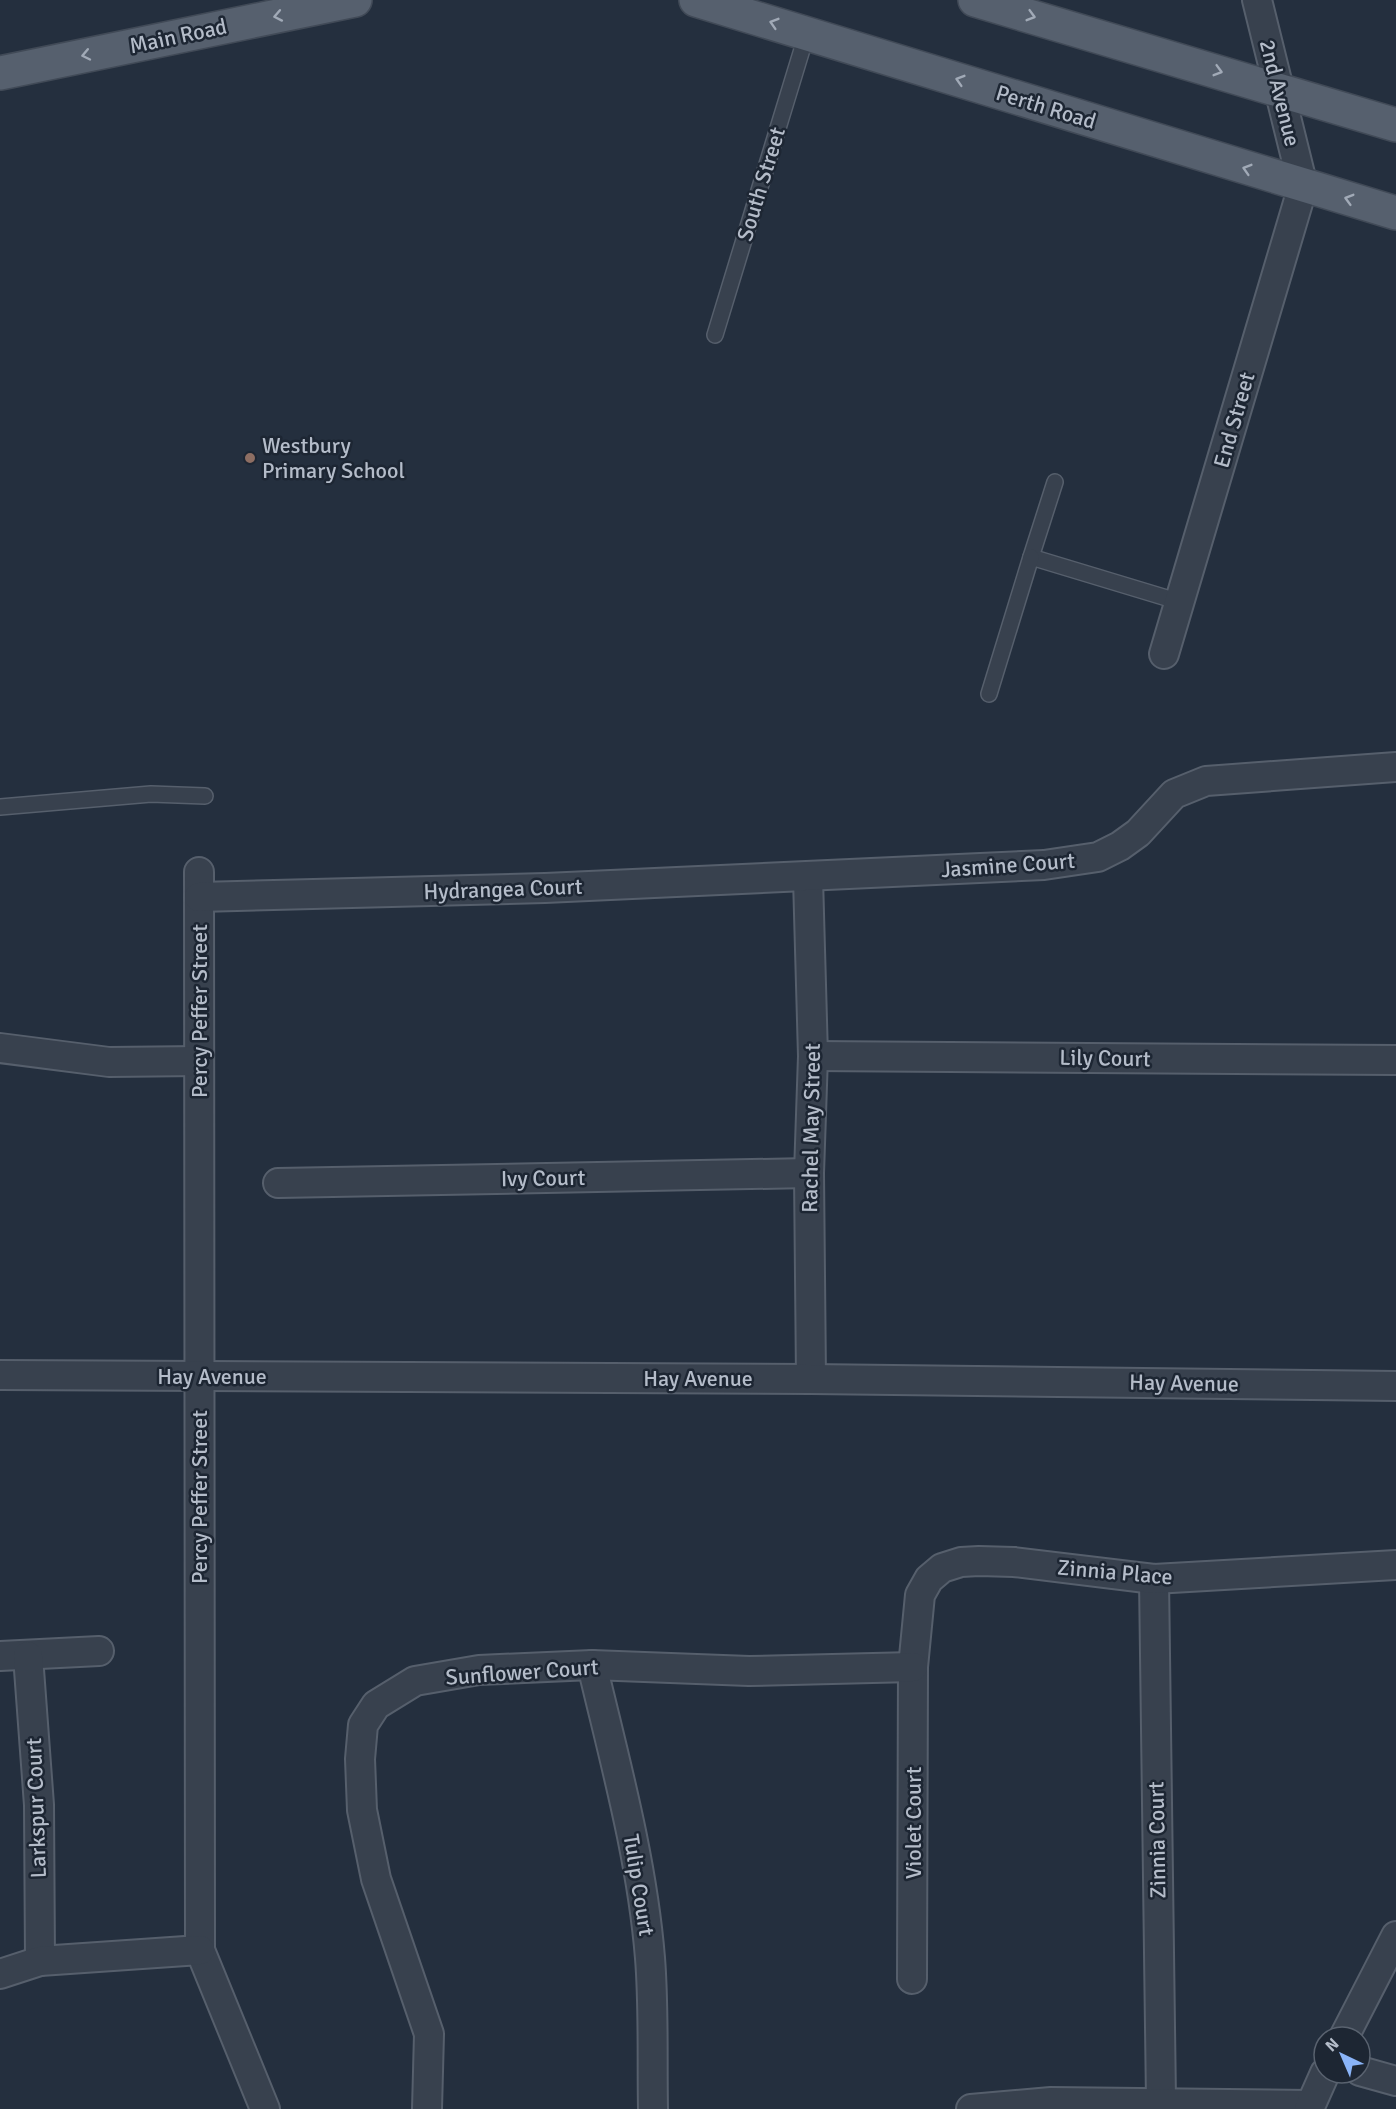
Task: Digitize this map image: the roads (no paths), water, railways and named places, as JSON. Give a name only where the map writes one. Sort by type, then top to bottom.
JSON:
[{"type":"main road","name":"Main Road","points":[[0,73],[356,0]]},
{"type":"main road","name":"Perth Road","points":[[696,0],[1396,213]]},
{"type":"main road","points":[[975,0],[1396,125]]},
{"type":"street","name":"2nd Avenue","points":[[1257,0],[1303,186]]},
{"type":"street","name":"End Street","points":[[1164,654],[1303,186]]},
{"type":"street","name":"Jasmine Court","points":[[808,878],[1044,866],[1098,857],[1120,846],[1138,833],[1174,794],[1206,780],[1396,767]]},
{"type":"street","name":"Hydrangea Court","points":[[199,884],[544,888],[808,878]]},
{"type":"street","name":"Rachel May Street","points":[[808,878],[813,1056],[809,1173],[812,1378]]},
{"type":"street","name":"Percy Peffer Street","points":[[199,884],[200,1950],[265,2109]]},
{"type":"street","points":[[0,1048],[109,1062],[199,1061]]},
{"type":"street","name":"Lily Court","points":[[813,1056],[1396,1060]]},
{"type":"street","name":"Ivy Court","points":[[278,1183],[809,1173]]},
{"type":"street","name":"Hay Avenue","points":[[0,1375],[812,1378],[1396,1386]]},
{"type":"street","name":"Zinnia Place","points":[[913,1667],[920,1595],[929,1579],[942,1568],[960,1563],[1014,1562],[1154,1579],[1396,1565]]},
{"type":"street","name":"Zinnia Court","points":[[1154,1579],[1161,2101]]},
{"type":"street","points":[[0,1656],[99,1651]]},
{"type":"street","name":"Larkspur Court","points":[[28,1656],[39,1805],[40,1961]]},
{"type":"street","name":"Sunflower Court","points":[[427,2109],[429,2034],[376,1879],[362,1810],[360,1760],[363,1725],[376,1705],[415,1681],[479,1670],[592,1665],[749,1671],[913,1667]]},
{"type":"street","name":"Tulip Court","points":[[592,1665],[624,1802],[644,1904],[650,1959],[653,2109]]},
{"type":"street","name":"Violet Court","points":[[912,1979],[913,1667]]},
{"type":"street","points":[[1350,2025],[1396,1936]]},
{"type":"street","points":[[0,1974],[40,1961],[200,1950]]},
{"type":"street","points":[[1372,2074],[1396,2080]]},
{"type":"street","points":[[971,2109],[1161,2101],[1309,2107],[1319,2085]]},
{"type":"lane","name":"South Street","points":[[715,335],[807,33]]},
{"type":"lane","points":[[989,694],[1055,482]]},
{"type":"lane","points":[[1031,557],[1180,602]]},
{"type":"lane","points":[[0,807],[152,794],[205,796]]},
{"type":"place","name":"Westbury Primary School","points":[[250,458]]}]
